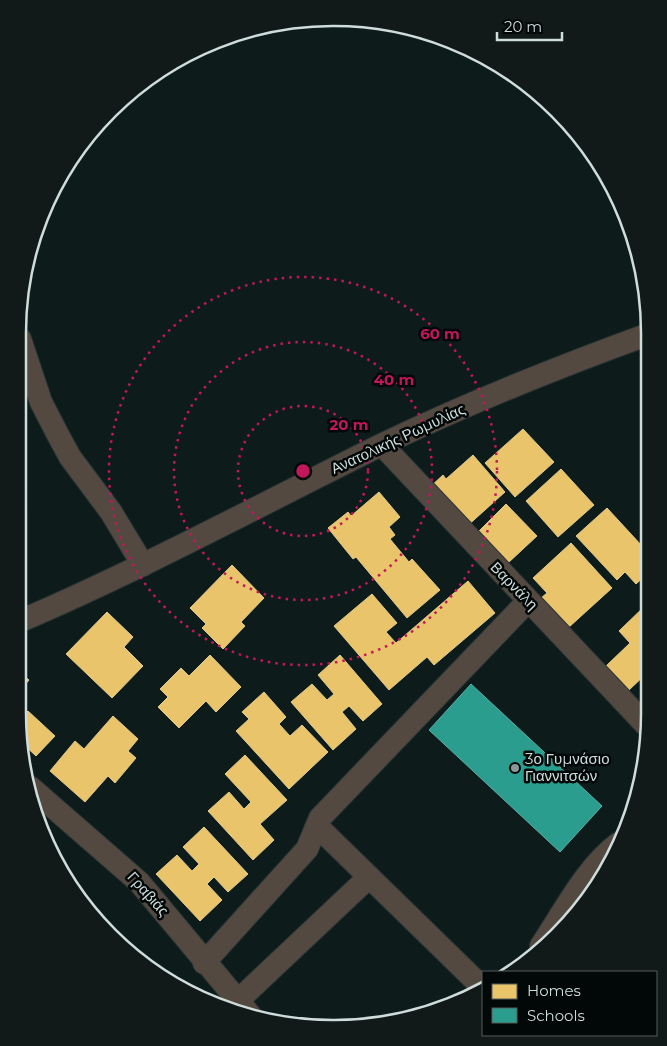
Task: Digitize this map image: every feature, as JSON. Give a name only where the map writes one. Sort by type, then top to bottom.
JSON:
[{"type":"street","name":"Ανατολικής Ρωμυλίας","points":[[26,618],[143,565],[382,445],[493,395],[641,337]]},
{"type":"street","points":[[26,357],[41,402],[70,457],[111,512],[143,565]]},
{"type":"street","name":"Βαρνάλη","points":[[382,445],[641,719]]},
{"type":"street","points":[[204,962],[307,849],[320,818],[528,601]]},
{"type":"street","name":"Γραβιάς","points":[[37,794],[139,882],[159,903],[234,1003]]},
{"type":"street","points":[[317,826],[478,983]]},
{"type":"street","points":[[554,927],[591,872],[605,856]]},
{"type":"street","points":[[243,1005],[369,877]]},
{"type":"building: Homes","points":[[523,429],[554,462],[515,497],[485,463]]},
{"type":"building: Homes","points":[[473,455],[505,492],[465,528],[429,488],[443,475],[446,479]]},
{"type":"building: Homes","points":[[561,469],[594,505],[558,537],[526,501]]},
{"type":"building: Homes","points":[[379,492],[400,517],[389,527],[395,535],[390,539],[409,562],[412,559],[440,590],[407,618],[356,557],[353,559],[328,528],[348,512],[351,516]]},
{"type":"building: Homes","points":[[506,504],[537,536],[508,563],[478,532]]},
{"type":"building: Homes","points":[[607,508],[641,545],[641,579],[636,584],[625,572],[617,580],[576,536]]},
{"type":"building: Homes","points":[[571,543],[612,588],[568,628],[541,598],[547,593],[533,578]]},
{"type":"building: Homes","points":[[232,565],[264,598],[241,622],[245,626],[223,649],[202,628],[206,624],[190,608]]},
{"type":"building: Homes","points":[[468,581],[495,613],[434,665],[427,657],[389,690],[334,626],[372,594],[397,623],[386,632],[396,643]]},
{"type":"building: Homes","points":[[641,610],[641,679],[629,690],[606,666],[630,643],[619,631]]},
{"type":"building: Homes","points":[[107,612],[133,637],[124,647],[143,666],[112,698],[66,654]]},
{"type":"building: Homes","points":[[210,655],[241,687],[216,712],[206,701],[179,728],[158,707],[168,697],[160,689],[181,668],[189,676]]},
{"type":"building: Homes","points":[[340,655],[382,704],[363,721],[349,706],[342,712],[356,729],[333,750],[291,702],[312,684],[327,700],[334,694],[318,675]]},
{"type":"building: Homes","points":[[264,692],[286,717],[279,724],[290,736],[302,725],[328,752],[289,789],[236,731],[249,719],[242,712]]},
{"type":"building: Homes","points":[[28,711],[55,736],[36,756],[29,749],[26,713]]},
{"type":"building: Homes","points":[[113,716],[138,739],[128,751],[136,758],[115,783],[108,776],[85,802],[50,771],[75,741],[84,749]]},
{"type":"building: Homes","points":[[245,755],[287,800],[260,824],[274,840],[253,860],[208,811],[229,792],[244,809],[251,802],[225,774]]},
{"type":"building: Homes","points":[[204,827],[248,874],[228,892],[214,877],[207,884],[222,900],[200,921],[156,874],[177,855],[192,871],[199,864],[183,847]]},
{"type":"building: Schools","name":"3ο Γυμνάσιο Γιαννιτσών","points":[[471,684],[602,806],[560,852],[429,730]]},
{"type":"place","name":"3ο Γυμνάσιο Γιαννιτσών","points":[[515,768]]}]
